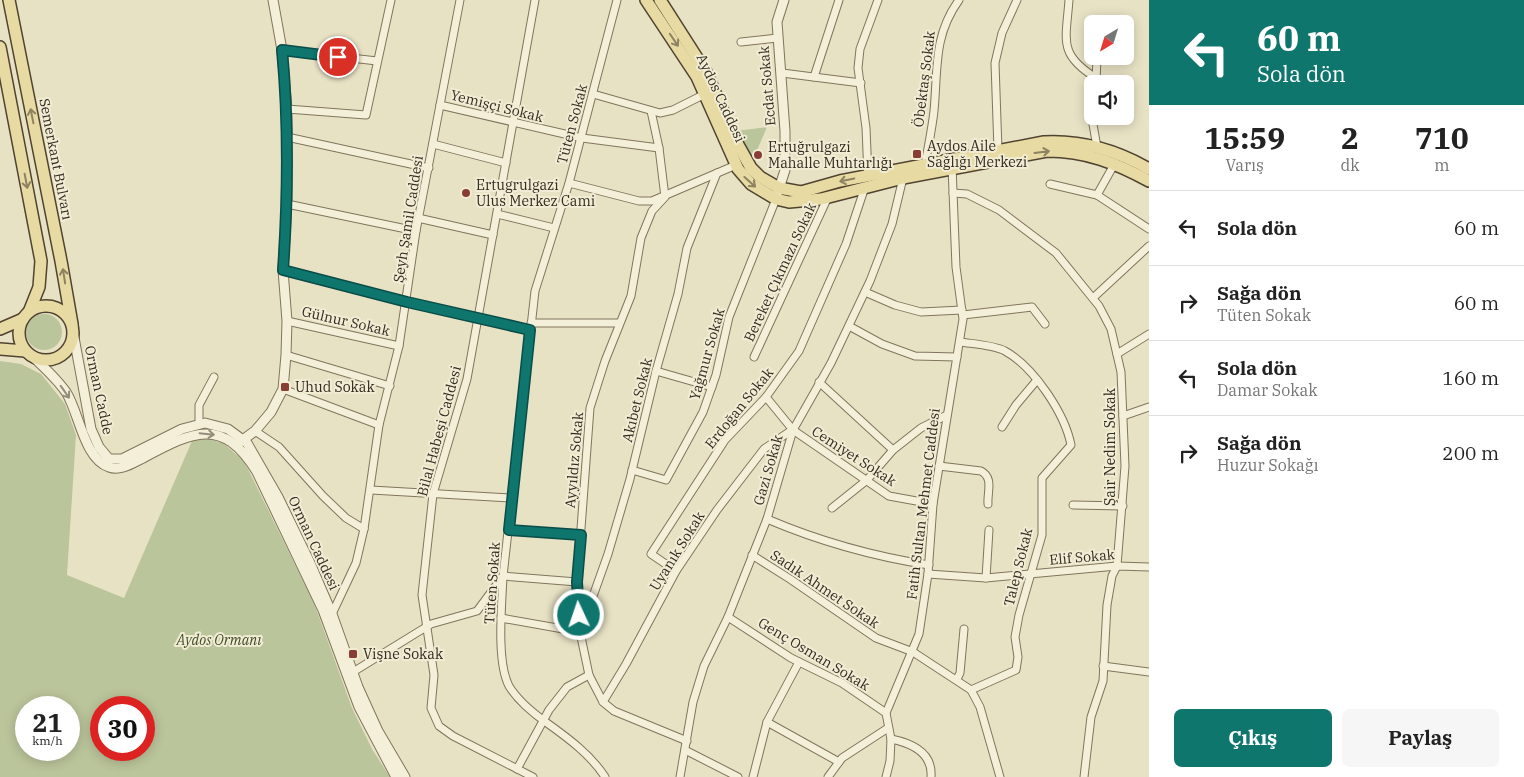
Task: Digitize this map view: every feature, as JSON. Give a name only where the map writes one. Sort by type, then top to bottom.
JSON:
[{"type":"main road","name":"Semerkant Bulvarı","points":[[9,0],[62,261],[72,328]]},
{"type":"main road","name":"Aydos Caddesi","points":[[646,0],[688,60],[736,165],[751,184],[777,193],[801,192],[866,181],[903,178],[998,150],[1056,141],[1097,147],[1121,154],[1149,169]]},
{"type":"main road","name":"Aydos Caddesi","points":[[660,0],[706,72],[737,143],[751,168],[789,202],[802,202],[828,197],[866,181],[925,165],[952,164],[1047,151],[1089,155],[1115,163],[1149,181]]},
{"type":"main road","points":[[0,47],[41,261],[40,280],[19,335],[29,353]]},
{"type":"main road","points":[[0,329],[36,308],[53,307],[67,316],[72,328],[69,348],[63,354],[48,360],[29,353],[0,349]]},
{"type":"street","points":[[236,446],[255,431],[271,412],[283,389],[286,355],[287,321],[283,270],[287,204],[287,109],[282,50],[273,0]]},
{"type":"street","points":[[287,109],[366,115],[391,0]]},
{"type":"street","name":"Şeyh Şamil Caddesi","points":[[332,614],[356,563],[364,529],[379,425],[399,346],[418,218],[460,0]]},
{"type":"street","name":"Bilal Habeşi Caddesi","points":[[533,777],[453,736],[439,726],[431,708],[434,675],[422,595],[433,494],[467,380],[535,0]]},
{"type":"street","name":"Tüten Sokak","points":[[606,777],[572,741],[526,706],[508,684],[502,653],[501,618],[503,576],[535,291],[582,138],[617,0]]},
{"type":"street","name":"Ecdat Sokak","points":[[777,193],[785,170],[782,73],[776,22],[784,0]]},
{"type":"street","points":[[814,77],[840,0]]},
{"type":"street","points":[[866,181],[866,128],[858,68],[860,49],[878,0]]},
{"type":"street","name":"Öbektaş Sokak","points":[[925,165],[934,113],[938,47],[947,16],[959,0]]},
{"type":"street","points":[[998,150],[995,63],[1002,33],[1017,0]]},
{"type":"street","points":[[1069,0],[1067,51],[1074,62],[1089,75]]},
{"type":"street","points":[[741,42],[777,38]]},
{"type":"street","points":[[282,50],[377,61]]},
{"type":"street","points":[[782,73],[861,83]]},
{"type":"street","points":[[593,94],[660,113],[673,110],[705,94]]},
{"type":"street","name":"Yemişçi Sokak","points":[[440,105],[513,124],[582,138],[659,148]]},
{"type":"street","points":[[651,111],[659,148],[665,197]]},
{"type":"street","points":[[1093,125],[1097,147]]},
{"type":"street","points":[[287,137],[429,168]]},
{"type":"street","points":[[433,144],[506,163]]},
{"type":"street","points":[[1097,195],[1115,163]]},
{"type":"street","name":"Fatih Sultan Mehmet Caddesi","points":[[886,713],[919,634],[928,574],[938,466],[960,342],[962,312],[956,267],[952,164]]},
{"type":"street","points":[[569,183],[639,200],[652,201],[736,165]]},
{"type":"street","name":"Akıbet Sokak","points":[[580,632],[608,554],[632,470],[656,370],[678,294],[687,248],[717,173]]},
{"type":"street","name":"Gazi Sokak","points":[[680,777],[693,702],[704,666],[728,617],[766,519],[793,430],[820,382],[865,292],[892,224],[903,178]]},
{"type":"street","name":"Erdoğan Sokak","points":[[676,571],[651,554],[725,440],[766,397],[799,351],[846,244],[866,181]]},
{"type":"street","points":[[1050,184],[1097,195],[1149,229]]},
{"type":"street","name":"Yağmur Sokak","points":[[632,470],[666,480],[703,412],[712,387],[729,317],[777,193]]},
{"type":"street","name":"Şair Nedim Sokak","points":[[953,194],[967,194],[999,210],[1056,253],[1093,298],[1112,329],[1121,372],[1125,466],[1123,506],[1117,566],[1112,576],[1107,605],[1103,681],[1091,717],[1084,777]]},
{"type":"street","name":"Ayyıldız Sokak","points":[[665,197],[652,211],[647,220],[641,238],[631,296],[619,323],[590,408],[577,582],[580,632],[589,675],[604,702],[614,711],[687,742]]},
{"type":"street","name":"Bereket Çıkmazı Sokak","points":[[754,357],[828,197]]},
{"type":"street","points":[[287,204],[416,230]]},
{"type":"street","points":[[497,214],[554,228]]},
{"type":"street","points":[[418,218],[493,235]]},
{"type":"street","points":[[1093,298],[1149,246]]},
{"type":"street","points":[[283,270],[478,319],[531,326],[619,323]]},
{"type":"street","points":[[865,292],[895,305],[921,312],[962,312],[1032,307],[1045,324]]},
{"type":"street","name":"Gülnur Sokak","points":[[287,321],[399,346]]},
{"type":"street","points":[[849,326],[882,344],[915,356],[957,357]]},
{"type":"street","name":"Orman Cadde","points":[[72,328],[83,380],[88,419],[94,440],[104,454],[110,458],[129,461]]},
{"type":"street","points":[[1117,354],[1149,334]]},
{"type":"street","name":"Talep Sokak","points":[[960,342],[1005,350],[1037,380],[1068,428],[1071,445],[1042,478],[1042,535],[1028,575],[1016,628],[1018,657],[1016,670],[971,690]]},
{"type":"street","name":"Orman Cadde","points":[[29,353],[52,374],[65,391],[77,412],[89,447],[99,461],[109,467],[124,467],[129,461]]},
{"type":"street","points":[[286,355],[390,386]]},
{"type":"street","points":[[656,370],[712,387]]},
{"type":"street","points":[[199,424],[199,405],[214,377]]},
{"type":"street","points":[[1002,427],[1016,404],[1037,380]]},
{"type":"street","points":[[820,382],[893,450]]},
{"type":"street","points":[[283,389],[379,425]]},
{"type":"street","name":"Cemiyet Sokak","points":[[766,397],[793,430],[889,496],[933,504]]},
{"type":"street","points":[[1123,416],[1149,407]]},
{"type":"street","points":[[832,508],[867,480],[893,450],[921,428],[947,415]]},
{"type":"street","name":"Orman Caddesi","points":[[129,461],[182,429],[199,424],[221,426],[243,439],[256,455],[278,497],[332,614],[353,672],[378,731],[405,777]]},
{"type":"street","name":"Uyanık Sokak","points":[[604,702],[676,571],[743,474],[764,449],[793,430]]},
{"type":"street","points":[[255,431],[280,447],[323,496],[346,518],[364,529]]},
{"type":"street","name":"Orman Caddesi","points":[[129,461],[198,433],[220,436],[236,446],[250,460],[323,610],[359,707],[396,777]]},
{"type":"street","points":[[938,466],[984,473],[989,480],[988,504]]},
{"type":"street","points":[[371,490],[512,498]]},
{"type":"street","points":[[1073,505],[1123,506]]},
{"type":"street","points":[[766,519],[830,544],[880,557],[929,565]]},
{"type":"street","points":[[509,530],[581,535]]},
{"type":"street","points":[[986,578],[989,530]]},
{"type":"street","name":"Sadık Ahmet Sokak","points":[[752,555],[790,578],[876,638],[913,652],[957,679],[971,690]]},
{"type":"street","name":"Elif Sokak","points":[[928,574],[986,578],[1117,566],[1149,567]]},
{"type":"street","points":[[353,672],[427,627],[476,611],[503,576],[577,582]]},
{"type":"street","name":"Genç Osman Sokak","points":[[728,617],[799,662],[842,683],[886,713]]},
{"type":"street","points":[[501,618],[580,632]]},
{"type":"street","points":[[957,679],[960,673],[964,629]]},
{"type":"street","points":[[753,777],[768,722],[799,662]]},
{"type":"street","points":[[1103,666],[1149,672]]},
{"type":"street","points":[[517,769],[549,710],[567,687],[589,675]]},
{"type":"street","points":[[971,690],[980,707],[1000,777]]},
{"type":"street","points":[[886,713],[891,739],[890,761],[886,777]]},
{"type":"street","points":[[768,722],[839,762]]},
{"type":"street","points":[[828,777],[839,762],[888,728]]},
{"type":"street","points":[[891,739],[908,743],[919,749],[927,759],[931,777]]},
{"type":"street","points":[[685,750],[738,777]]},
{"type":"green space","points":[[767,127],[752,162],[735,131]]},
{"type":"green space","points":[[44,314],[51,315],[57,319],[61,325],[61,339],[57,345],[51,349],[44,350],[37,349],[31,345],[27,339],[26,332],[27,325],[31,319],[37,315]]},
{"type":"green space","name":"Aydos Ormanı","points":[[0,361],[21,364],[41,374],[65,404],[76,435],[67,575],[124,598],[192,441],[205,438],[223,443],[244,461],[314,603],[352,708],[372,749],[390,777],[0,777]]},
{"type":"place","name":"Aydos Aile Sağlığı Merkezi","points":[[917,154]]},
{"type":"place","name":"Ertuğrulgazi Mahalle Muhtarlığı","points":[[758,155]]},
{"type":"place","name":"Ertugrulgazi Ulus Merkez Cami","points":[[466,193]]},
{"type":"place","name":"Uhud Sokak","points":[[285,387]]},
{"type":"place","name":"Vişne Sokak","points":[[353,654]]},
{"type":"route","points":[[338,57],[282,50],[287,109],[287,204],[283,270],[407,302],[530,330],[509,530],[581,535],[577,582],[579,615]]}]
